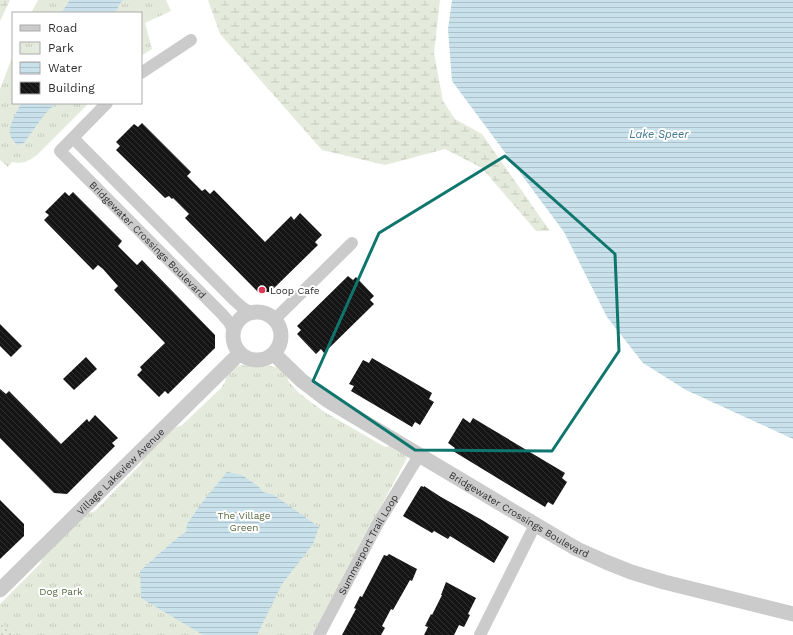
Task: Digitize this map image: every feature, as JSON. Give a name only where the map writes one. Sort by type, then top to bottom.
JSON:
[{"type":"street","points":[[142,72],[191,40]]},
{"type":"street","points":[[73,138],[106,104]]},
{"type":"street","name":"Bridgewater Crossings Boulevard","points":[[233,330],[229,322],[221,313],[60,151],[73,138],[234,300],[250,312]]},
{"type":"street","points":[[275,319],[352,243]]},
{"type":"street","points":[[257,311],[270,315],[275,319],[281,330],[282,336],[278,349],[274,354],[263,360],[257,361],[250,360],[240,354],[232,337],[233,330],[239,319],[250,312],[257,311]]},
{"type":"street","name":"Village Lakeview Avenue","points":[[0,590],[240,354]]},
{"type":"street","name":"Bridgewater Crossings Boulevard","points":[[274,354],[301,380],[327,400],[577,549],[631,572],[664,582],[793,614]]},
{"type":"street","name":"Summerport Trail Loop","points":[[319,635],[377,525],[419,456]]},
{"type":"street","points":[[480,635],[535,525]]},
{"type":"highlighted area","points":[[505,156],[615,254],[619,351],[552,451],[415,450],[313,381],[379,233]]},
{"type":"green space","points":[[0,0],[10,0],[0,21]]},
{"type":"green space","points":[[38,0],[166,0],[171,11],[145,23],[152,49],[142,55],[142,12],[32,12]]},
{"type":"green space","points":[[208,0],[440,0],[434,53],[443,101],[455,119],[482,134],[550,231],[536,231],[482,168],[445,149],[385,165],[322,150],[220,34]]},
{"type":"green space","points":[[12,58],[12,104],[88,104],[37,155],[25,162],[12,162],[8,167],[0,160],[0,89]]},
{"type":"green space","name":"The Village Green","points":[[241,365],[256,367],[272,366],[278,368],[286,375],[289,382],[299,393],[323,411],[385,447],[392,446],[408,456],[312,635],[0,635],[0,604],[40,564],[43,557],[86,514],[95,511],[141,464],[144,457],[172,429],[182,425],[222,387],[227,374]]},
{"type":"green space","points":[[0,620],[13,635],[0,635]]},
{"type":"water","points":[[70,0],[124,0],[121,2],[116,12],[62,12]]},
{"type":"water","name":"Lake Speer","points":[[452,0],[793,0],[793,439],[686,390],[643,363],[607,317],[564,232],[452,81],[448,29]]},
{"type":"water","points":[[21,104],[55,104],[44,115],[24,143],[18,145],[10,136],[13,120]]},
{"type":"water","points":[[227,472],[242,475],[258,486],[263,492],[274,495],[319,527],[313,544],[282,584],[257,635],[203,635],[141,598],[140,571],[177,538],[186,532],[187,524]]},
{"type":"building","points":[[142,123],[191,172],[187,176],[202,191],[205,189],[210,194],[214,190],[265,242],[291,216],[294,220],[300,213],[322,235],[315,242],[318,245],[270,292],[258,292],[185,218],[189,214],[173,198],[172,199],[169,196],[165,198],[116,150],[120,146],[116,142],[134,124],[138,127]]},
{"type":"building","points":[[65,192],[69,196],[73,192],[122,241],[118,246],[137,265],[142,260],[215,335],[215,348],[168,394],[165,391],[159,397],[137,375],[142,370],[140,367],[165,343],[114,290],[118,286],[103,269],[98,265],[93,270],[44,220],[49,215],[45,212]]},
{"type":"building","points":[[348,276],[353,280],[356,277],[374,296],[370,300],[374,304],[324,353],[321,349],[316,354],[297,334],[301,330],[297,326]]},
{"type":"building","points":[[0,324],[22,346],[11,357],[0,346]]},
{"type":"building","points":[[86,357],[97,369],[74,390],[63,379]]},
{"type":"building","points":[[372,358],[432,393],[429,399],[434,402],[420,425],[415,422],[412,427],[351,391],[354,386],[349,384],[363,360],[369,363]]},
{"type":"building","points":[[0,389],[6,394],[9,391],[61,444],[87,419],[89,422],[95,415],[118,438],[112,443],[115,446],[67,494],[54,493],[0,438]]},
{"type":"building","points":[[463,418],[470,423],[473,418],[565,473],[562,478],[567,482],[553,505],[548,502],[545,507],[453,451],[455,448],[448,443]]},
{"type":"building","points":[[421,486],[424,486],[509,537],[494,563],[450,536],[448,539],[434,531],[432,533],[403,516]]},
{"type":"building","points":[[0,500],[24,524],[24,536],[0,559]]},
{"type":"building","points":[[389,554],[417,569],[412,581],[410,580],[393,610],[391,609],[382,626],[385,628],[381,635],[342,635],[356,609],[354,608],[360,596],[362,597],[384,555],[387,556]]},
{"type":"building","points":[[446,582],[476,598],[468,614],[470,615],[464,627],[459,625],[454,635],[424,635],[428,627],[425,626],[442,595]]},
{"type":"place","name":"Loop Cafe","points":[[262,290]]},
{"type":"park label","name":"Dog Park","points":[[61,591]]}]
